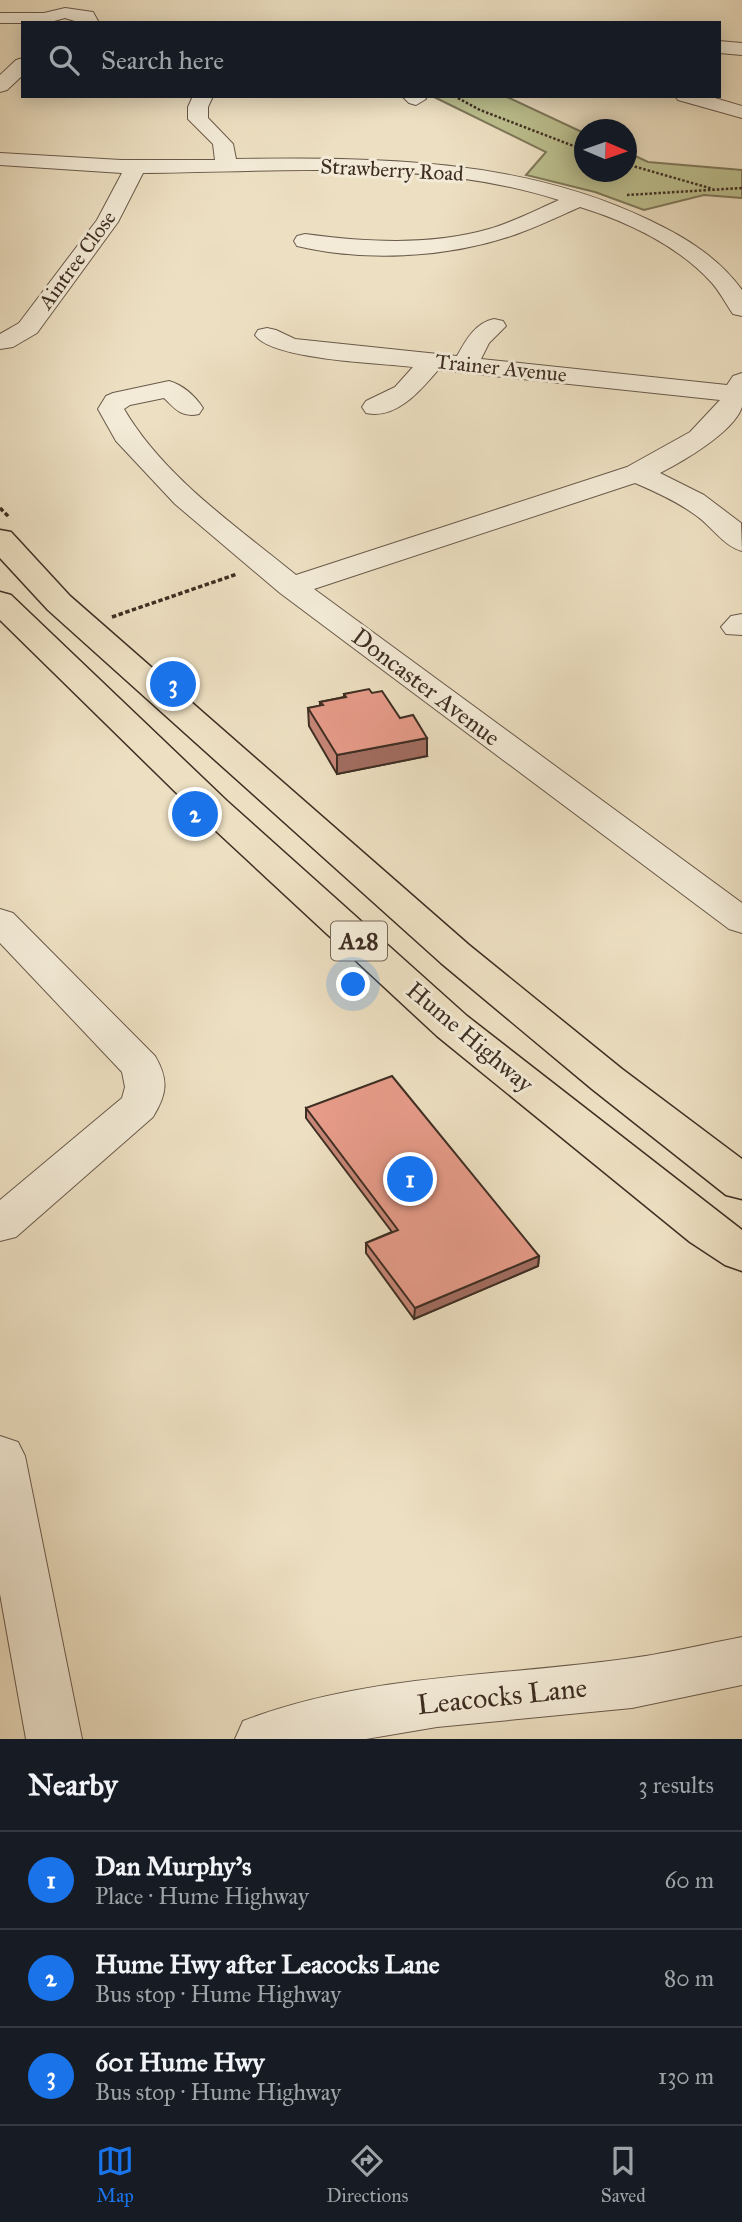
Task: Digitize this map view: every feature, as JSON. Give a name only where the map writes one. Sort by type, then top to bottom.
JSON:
[{"type":"highway","name":"A28","points":[[0,539],[59,603],[455,954],[607,1079],[742,1182]]},
{"type":"highway","name":"Hume Highway","points":[[0,603],[214,808],[452,1026],[707,1230],[742,1253]]},
{"type":"street","points":[[82,19],[88,0]]},
{"type":"street","points":[[0,18],[101,21]]},
{"type":"street","points":[[721,47],[742,49]]},
{"type":"street","points":[[0,86],[21,66]]},
{"type":"street","points":[[202,98],[198,107],[198,119],[225,146],[228,154],[225,166]]},
{"type":"street","points":[[692,98],[742,112]]},
{"type":"street","name":"Strawberry Road","points":[[0,159],[135,167],[420,169],[519,182],[579,199],[631,218],[680,244],[708,265],[739,295]]},
{"type":"street","name":"Aintree Close","points":[[4,342],[28,328],[107,222],[128,186],[135,167]]},
{"type":"street","points":[[305,241],[384,248],[462,241],[509,229],[579,199]]},
{"type":"street","points":[[465,364],[479,339],[494,326]]},
{"type":"street","name":"Trainer Avenue","points":[[267,335],[290,346],[740,387]]},
{"type":"street","points":[[376,407],[404,393],[432,361]]},
{"type":"street","points":[[292,587],[637,473],[672,455],[711,429],[725,415],[740,387]]},
{"type":"street","name":"Doncaster Avenue","points":[[190,408],[169,388],[116,402],[111,409],[126,436],[185,498],[292,587],[742,921]]},
{"type":"street","points":[[637,473],[696,500],[724,521],[742,541]]},
{"type":"street","points":[[0,921],[140,1066],[147,1081],[146,1094],[138,1107],[0,1225]]},
{"type":"street","points":[[0,1456],[54,1739]]},
{"type":"street","name":"Leacocks Lane","points":[[263,1739],[373,1712],[632,1682],[742,1661]]},
{"type":"path","points":[[458,98],[480,110],[574,146]]},
{"type":"path","points":[[637,167],[715,189]]},
{"type":"path","points":[[621,196],[742,188]]},
{"type":"path","points":[[108,618],[247,571]]},
{"type":"green space","points":[[436,98],[509,98],[574,128],[574,182],[637,182],[637,157],[648,162],[742,170],[742,198],[704,195],[644,210],[595,192],[526,175],[546,152]]},
{"type":"building","points":[[369,689],[372,693],[382,691],[400,718],[413,715],[427,738],[337,755],[308,708],[323,705],[320,702],[346,697],[344,694]]},
{"type":"building","points":[[392,1076],[539,1256],[415,1308],[366,1243],[398,1230],[306,1108]]},
{"type":"place","name":"601 Hume Hwy","points":[[173,684]]},
{"type":"place","name":"Hume Hwy after Leacocks Lane","points":[[195,814]]},
{"type":"place","name":"Dan Murphy's","points":[[410,1179]]}]
